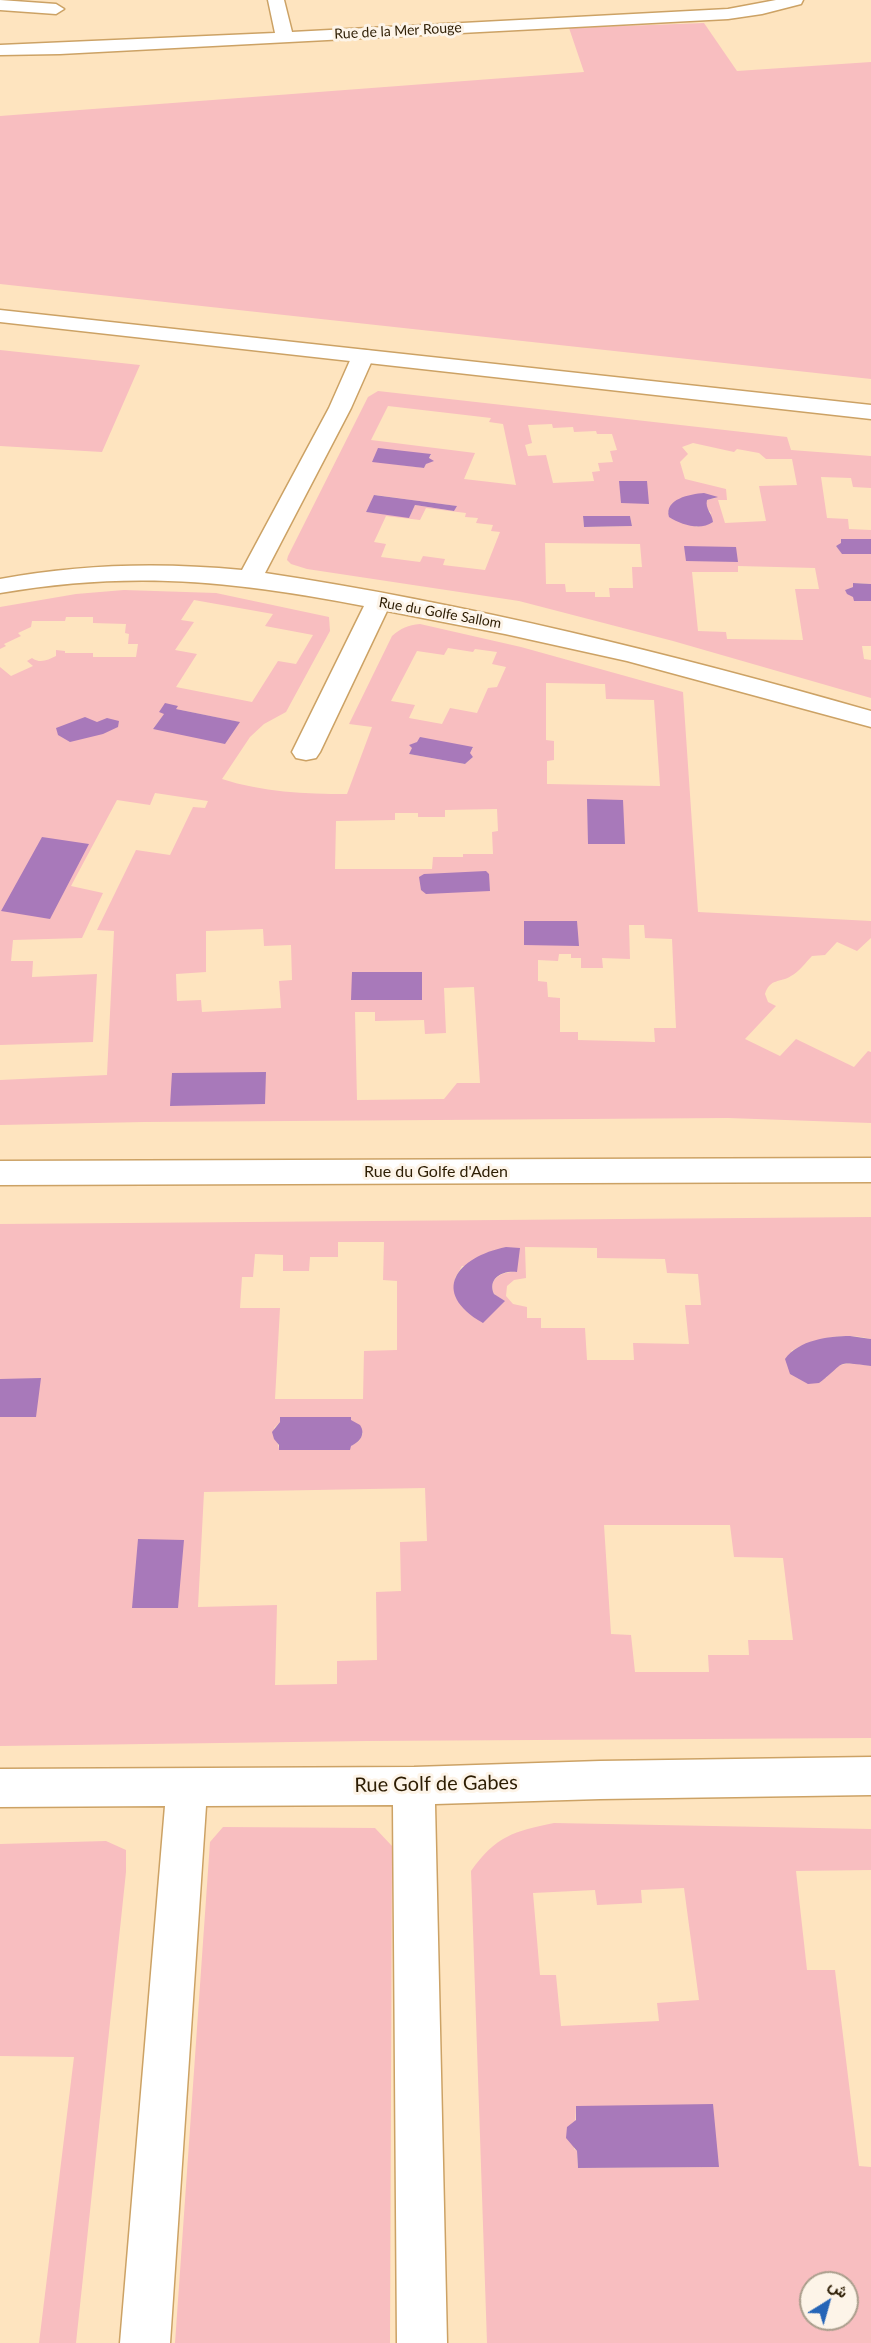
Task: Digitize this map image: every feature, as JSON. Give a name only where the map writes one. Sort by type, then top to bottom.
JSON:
[{"type":"street","points":[[276,0],[285,37]]},
{"type":"street","name":"Rue de la Mer Rouge","points":[[0,50],[60,49],[728,14],[762,9],[795,0]]},
{"type":"street","points":[[0,5],[56,4],[60,49]]},
{"type":"street","points":[[0,316],[871,412]]},
{"type":"street","points":[[250,578],[335,418],[363,356]]},
{"type":"street","name":"Rue du Golfe Sallom","points":[[0,586],[57,576],[143,570],[250,578],[470,617],[590,643],[871,719]]},
{"type":"street","points":[[306,752],[379,602]]},
{"type":"street","name":"Rue du Golfe d'Aden","points":[[0,1173],[871,1170]]},
{"type":"street","name":"Rue Golf de Gabes","points":[[0,1788],[414,1786],[600,1780],[871,1776]]},
{"type":"street","points":[[414,1786],[422,2343]]},
{"type":"street","points":[[145,2343],[187,1787]]},
{"type":"shaded area","points":[[704,23],[737,71],[871,62],[871,379],[0,284],[0,116],[584,72],[569,28]]},
{"type":"shaded area","points":[[0,350],[140,365],[102,452],[0,446]]},
{"type":"shaded area","points":[[378,391],[787,437],[791,450],[871,456],[871,488],[853,487],[851,478],[821,477],[827,518],[848,519],[849,529],[871,530],[871,539],[841,539],[842,544],[836,546],[843,554],[871,554],[871,584],[853,583],[853,587],[845,590],[854,597],[854,601],[871,601],[871,646],[862,646],[864,659],[871,660],[871,698],[673,641],[519,601],[307,569],[291,564],[287,560],[288,556],[368,397]],"holes":[[[388,406],[491,418],[489,422],[503,424],[516,485],[464,479],[475,453],[371,440]],[[552,424],[553,428],[573,427],[574,432],[596,431],[597,434],[612,434],[617,450],[610,451],[613,462],[598,463],[600,471],[592,472],[594,481],[553,483],[546,455],[528,456],[525,445],[532,443],[528,425]],[[693,443],[734,452],[737,449],[759,453],[766,459],[792,459],[797,485],[759,486],[766,521],[725,523],[718,500],[727,500],[726,489],[685,479],[680,462],[688,454],[682,447]],[[431,455],[424,468],[372,461]],[[375,495],[456,506],[454,511],[415,505],[409,517],[366,512]],[[684,497],[715,498],[707,500],[706,507],[711,513],[697,527],[668,513],[671,505]],[[426,508],[466,513],[465,517],[478,518],[476,523],[493,525],[491,531],[500,532],[485,570],[443,565],[445,559],[423,556],[420,562],[381,557],[386,544],[374,542],[386,516],[420,520]],[[583,516],[630,516],[632,526],[584,527]],[[545,543],[640,544],[642,567],[632,567],[633,588],[609,588],[610,597],[595,597],[595,592],[566,592],[565,584],[546,584]],[[738,566],[815,568],[819,589],[795,589],[803,640],[727,639],[726,632],[698,631],[692,572],[738,572]]]},
{"type":"shaded area","points":[[378,448],[431,454],[429,458],[434,461],[426,464],[424,468],[372,462]]},
{"type":"shaded area","points":[[619,481],[647,481],[649,504],[621,503]]},
{"type":"shaded area","points":[[704,493],[718,497],[707,500],[713,522],[708,525],[691,526],[669,517],[668,511],[674,502],[685,496]]},
{"type":"shaded area","points":[[374,495],[457,506],[454,511],[415,505],[409,518],[366,512]]},
{"type":"shaded area","points":[[583,516],[630,516],[632,526],[584,527]]},
{"type":"shaded area","points":[[841,539],[871,539],[871,554],[842,554],[836,546],[841,543]]},
{"type":"shaded area","points":[[684,546],[736,547],[738,562],[686,561]]},
{"type":"shaded area","points":[[853,583],[871,584],[871,601],[854,601],[853,597],[847,594],[845,590],[853,587]]},
{"type":"shaded area","points":[[124,590],[216,593],[329,617],[330,631],[286,712],[264,724],[250,737],[222,779],[268,789],[300,793],[347,794],[372,727],[349,724],[392,636],[412,625],[420,624],[521,647],[683,692],[698,912],[871,921],[871,938],[857,951],[837,942],[825,955],[812,956],[794,974],[770,985],[765,994],[768,1002],[776,1006],[745,1039],[780,1056],[796,1039],[854,1067],[868,1051],[871,1052],[871,1123],[728,1118],[0,1125],[0,1080],[107,1075],[114,931],[97,930],[136,850],[170,855],[193,807],[205,808],[208,801],[155,793],[150,805],[117,800],[71,886],[103,893],[82,938],[13,940],[11,961],[33,961],[32,977],[97,974],[93,1042],[0,1045],[0,667],[11,676],[33,666],[27,661],[32,658],[41,661],[56,656],[56,650],[65,651],[65,653],[93,653],[93,657],[136,657],[138,644],[128,644],[129,634],[125,633],[126,624],[93,623],[93,617],[66,617],[65,621],[32,621],[31,627],[18,633],[21,636],[4,644],[6,646],[0,649],[0,607],[76,594]],"holes":[[[194,600],[273,614],[265,626],[313,635],[296,664],[278,661],[252,702],[176,687],[197,654],[175,650],[194,622],[181,620]],[[448,648],[473,652],[475,649],[497,652],[492,664],[506,667],[497,687],[488,688],[477,713],[450,708],[442,724],[409,718],[415,705],[391,701],[417,651],[444,655]],[[546,683],[605,684],[606,699],[654,700],[660,786],[547,784],[547,761],[554,760],[554,741],[546,740]],[[176,709],[239,722],[153,729],[165,713]],[[417,742],[473,748],[469,754],[473,757],[465,764],[409,754]],[[497,809],[498,831],[492,832],[493,854],[433,857],[432,869],[335,869],[336,821],[395,820],[395,813],[418,813],[418,817],[445,817],[445,810]],[[629,925],[644,925],[645,938],[672,939],[676,1028],[654,1028],[655,1042],[578,1040],[578,1032],[560,1032],[560,998],[548,997],[547,982],[538,981],[538,960],[558,961],[559,954],[571,954],[571,958],[581,958],[581,968],[603,968],[602,958],[630,959]],[[263,929],[264,946],[291,945],[292,980],[279,981],[281,1008],[202,1012],[201,1000],[177,1001],[176,974],[206,972],[206,931]],[[474,987],[480,1083],[457,1083],[444,1099],[357,1100],[355,1012],[375,1012],[375,1021],[424,1020],[425,1034],[446,1033],[444,988]]]},
{"type":"shaded area","points":[[165,703],[178,706],[176,709],[240,722],[225,744],[153,729],[164,714],[159,712]]},
{"type":"shaded area","points":[[85,717],[97,722],[107,718],[119,721],[118,727],[103,734],[70,742],[58,735],[56,728]]},
{"type":"shaded area","points":[[420,737],[473,747],[470,753],[473,757],[465,764],[409,754],[412,748],[409,745],[417,742]]},
{"type":"shaded area","points":[[587,799],[623,800],[625,844],[588,844]]},
{"type":"shaded area","points":[[42,837],[89,844],[50,919],[1,911]]},
{"type":"shaded area","points":[[486,871],[489,874],[490,891],[426,894],[421,890],[419,877],[424,874]]},
{"type":"shaded area","points":[[524,921],[577,921],[579,946],[524,945]]},
{"type":"shaded area","points":[[352,972],[422,972],[422,1000],[351,1000]]},
{"type":"shaded area","points":[[266,1072],[265,1104],[170,1106],[172,1073]]},
{"type":"shaded area","points":[[871,1217],[871,1339],[840,1336],[810,1343],[791,1351],[826,1378],[841,1365],[852,1363],[871,1366],[871,1738],[0,1746],[0,1224]],"holes":[[[338,1242],[384,1242],[383,1280],[397,1281],[397,1350],[364,1351],[363,1399],[275,1399],[280,1308],[240,1308],[242,1277],[253,1277],[255,1254],[283,1255],[283,1271],[309,1271],[310,1257],[338,1257]],[[525,1247],[597,1248],[597,1258],[665,1259],[667,1273],[698,1274],[701,1305],[685,1305],[689,1344],[633,1343],[634,1360],[587,1360],[585,1328],[541,1328],[541,1318],[527,1318],[527,1307],[513,1304],[506,1296],[507,1286],[514,1280],[526,1278]],[[462,1266],[517,1272],[502,1274],[493,1284],[494,1294],[504,1301],[454,1291],[455,1278]],[[280,1422],[363,1433],[359,1441],[351,1446],[279,1449],[274,1428]],[[425,1488],[427,1541],[400,1542],[401,1591],[376,1592],[377,1660],[337,1661],[337,1684],[275,1685],[277,1605],[198,1607],[204,1492]],[[604,1525],[730,1525],[734,1557],[783,1558],[793,1640],[748,1640],[749,1655],[708,1655],[709,1672],[635,1672],[631,1635],[611,1634]]]},
{"type":"shaded area","points":[[506,1247],[520,1248],[517,1272],[507,1272],[495,1279],[492,1288],[494,1294],[505,1301],[483,1323],[466,1311],[457,1299],[454,1288],[456,1277],[463,1267],[474,1259]]},
{"type":"shaded area","points":[[850,1336],[871,1339],[871,1366],[841,1365],[819,1383],[808,1384],[790,1374],[785,1359],[798,1347],[823,1338]]},
{"type":"shaded area","points":[[41,1378],[36,1417],[0,1417],[0,1379]]},
{"type":"shaded area","points":[[280,1417],[351,1417],[351,1420],[362,1428],[362,1435],[350,1450],[279,1450],[279,1445],[272,1432],[280,1422]]},
{"type":"shaded area","points":[[138,1539],[184,1540],[178,1608],[132,1608]]},
{"type":"shaded area","points":[[554,1823],[871,1829],[871,1870],[796,1871],[807,1970],[835,1970],[859,2166],[871,2167],[871,2343],[487,2343],[471,1871],[489,1850],[517,1832]],"holes":[[[684,1888],[699,2000],[657,2003],[659,2021],[561,2026],[556,1975],[540,1975],[533,1893],[595,1890],[597,1905],[642,1903],[641,1890]],[[576,2106],[719,2167],[578,2168],[577,2151],[574,2149]]]},
{"type":"shaded area","points":[[223,1827],[375,1828],[392,1846],[390,2343],[175,2343],[210,1842]]},
{"type":"shaded area","points":[[106,1841],[126,1850],[126,1872],[76,2343],[39,2343],[74,2057],[0,2056],[0,1844]]},
{"type":"shaded area","points":[[713,2104],[719,2167],[578,2168],[577,2151],[566,2138],[567,2127],[576,2120],[576,2106]]}]
